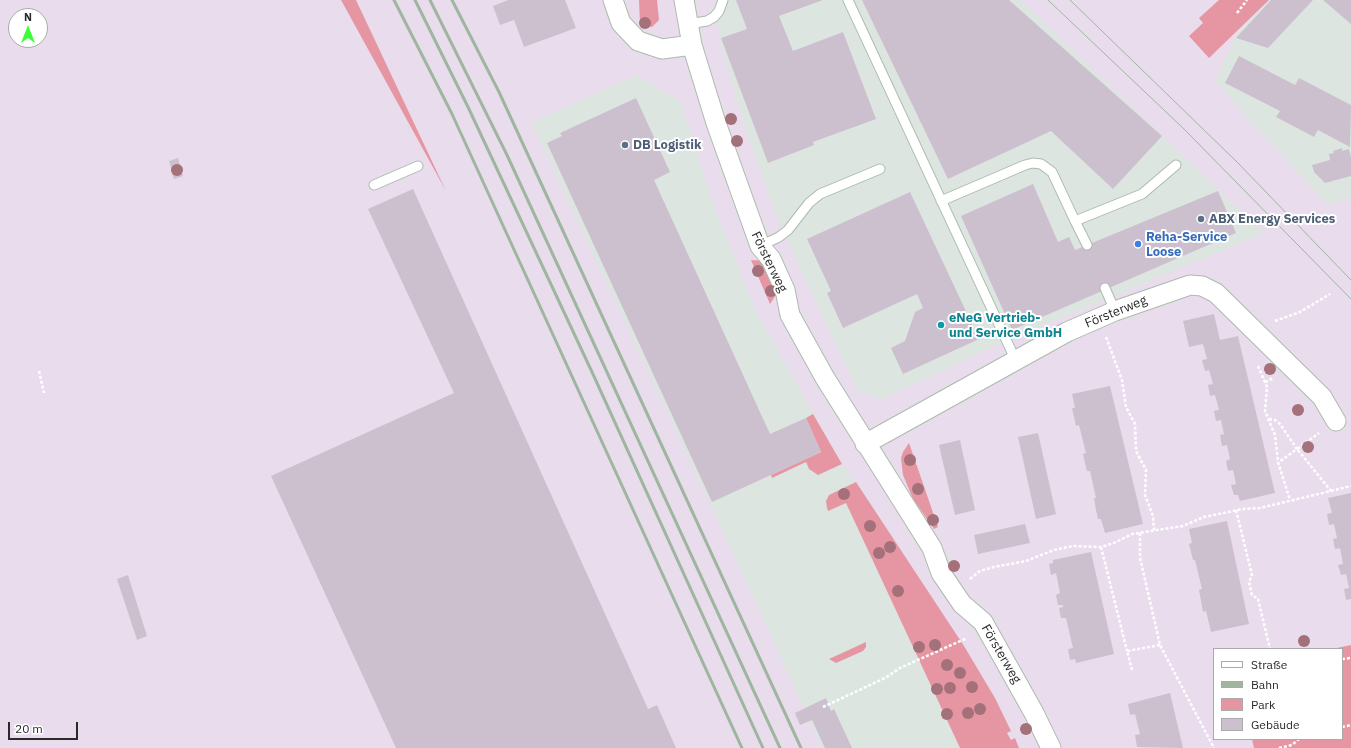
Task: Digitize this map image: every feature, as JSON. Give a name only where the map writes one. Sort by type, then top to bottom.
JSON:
[{"type":"street","points":[[613,0],[621,23],[638,41],[662,49],[692,46]]},
{"type":"street","name":"Försterweg","points":[[684,0],[692,46],[718,130],[760,246],[771,260],[785,290],[790,315],[825,378],[865,444],[932,548],[941,573],[962,604],[984,622],[1034,712],[1051,748]]},
{"type":"street","name":"Försterweg","points":[[865,444],[1067,332],[1184,286],[1196,285],[1209,289],[1254,329],[1322,397],[1336,421]]},
{"type":"lane","points":[[688,24],[707,21],[714,17],[719,11],[723,0]]},
{"type":"lane","points":[[848,0],[1016,361]]},
{"type":"lane","points":[[941,202],[1025,165],[1033,163],[1041,164],[1052,172],[1087,245]]},
{"type":"lane","points":[[1075,222],[1142,194],[1176,165]]},
{"type":"lane","points":[[374,185],[418,166]]},
{"type":"lane","points":[[760,246],[779,237],[788,230],[809,203],[820,194],[880,169]]},
{"type":"lane","points":[[1106,288],[1107,315]]},
{"type":"path","points":[[1237,13],[1247,0]]},
{"type":"path","points":[[1300,312],[1330,294]]},
{"type":"path","points":[[1107,315],[1122,380],[1126,407],[1135,424],[1136,451],[1146,470],[1145,495],[1153,516],[1154,530]]},
{"type":"path","points":[[1257,363],[1267,387],[1265,411],[1275,436],[1278,462],[1290,500]]},
{"type":"path","points":[[39,371],[44,393]]},
{"type":"path","points":[[1269,419],[1275,420],[1280,424],[1297,449],[1331,491]]},
{"type":"path","points":[[1278,462],[1336,421]]},
{"type":"path","points":[[953,591],[980,571],[1026,561],[1054,550],[1073,546],[1101,547],[1140,533],[1183,526],[1204,517],[1236,510],[1260,508],[1351,486]]},
{"type":"path","points":[[1236,510],[1252,575],[1249,582],[1252,595],[1258,599],[1270,648]]},
{"type":"path","points":[[1140,533],[1140,558],[1160,645],[1214,748]]},
{"type":"path","points":[[1101,547],[1132,670]]},
{"type":"path","points":[[823,707],[885,678],[900,668],[988,629]]},
{"type":"path","points":[[1127,651],[1160,645]]},
{"type":"path","points":[[1279,748],[1292,745],[1299,740]]},
{"type":"shaded area","points":[[717,0],[1021,0],[1264,233],[979,353],[883,399],[858,392],[778,221],[742,118],[720,40],[714,3]]},
{"type":"shaded area","points":[[1269,0],[1351,0],[1351,197],[1327,205],[1215,82],[1237,33]]},
{"type":"shaded area","points":[[637,75],[681,102],[716,212],[758,315],[842,464],[964,646],[995,698],[1011,731],[1007,733],[1011,740],[1015,738],[1019,748],[822,748],[727,540],[531,122]]},
{"type":"green space","points":[[341,0],[356,0],[446,191]]},
{"type":"green space","points":[[639,0],[657,0],[659,20],[652,27],[640,25]]},
{"type":"green space","points":[[1219,0],[1269,0],[1209,58],[1189,36],[1203,23],[1199,18]]},
{"type":"green space","points":[[751,260],[765,261],[778,292],[770,304]]},
{"type":"green space","points":[[813,414],[842,464],[818,475],[809,469],[806,462],[772,478],[771,475],[821,452],[806,418]]},
{"type":"green space","points":[[909,443],[938,527],[934,529],[913,499],[903,475],[901,458]]},
{"type":"green space","points":[[856,482],[964,646],[995,698],[1011,731],[1007,733],[1011,740],[1015,738],[1019,748],[960,748],[846,503],[828,511],[826,501],[829,495]]},
{"type":"green space","points":[[866,642],[866,647],[863,651],[836,663],[829,659]]},
{"type":"green space","points":[[1351,645],[1351,748],[1254,748],[1252,740],[1343,740],[1343,648],[1337,648]]},
{"type":"building","points":[[508,0],[565,0],[576,28],[524,47],[514,20],[500,25],[493,6]]},
{"type":"building","points":[[736,0],[823,0],[779,16],[793,51],[843,32],[876,119],[813,142],[814,145],[768,163],[721,38],[747,29]]},
{"type":"building","points":[[862,0],[1009,0],[1162,136],[1113,189],[1051,131],[948,179]]},
{"type":"building","points":[[1271,0],[1313,0],[1268,48],[1236,38]]},
{"type":"building","points":[[1323,0],[1351,0],[1351,24]]},
{"type":"building","points":[[1239,56],[1295,85],[1299,78],[1351,105],[1350,147],[1318,130],[1314,137],[1276,117],[1280,111],[1225,83]]},
{"type":"building","points":[[636,98],[670,172],[654,180],[770,434],[806,418],[821,452],[712,502],[547,143],[562,136],[560,133]]},
{"type":"building","points":[[1342,148],[1342,151],[1349,149],[1351,158],[1351,176],[1325,183],[1314,172],[1312,165],[1330,160],[1329,154]]},
{"type":"building","points":[[178,158],[183,176],[174,179],[169,161]]},
{"type":"building","points":[[1033,184],[1058,242],[1069,237],[1075,250],[1218,191],[1236,233],[1012,330],[961,216]]},
{"type":"building","points":[[413,189],[648,709],[657,705],[676,748],[396,748],[271,476],[454,393],[368,209]]},
{"type":"building","points":[[910,192],[979,339],[903,374],[891,348],[905,341],[915,312],[923,308],[917,294],[843,328],[827,293],[831,291],[807,239]]},
{"type":"building","points":[[1214,314],[1220,340],[1238,336],[1275,493],[1240,501],[1238,495],[1234,495],[1231,485],[1236,484],[1233,470],[1228,471],[1226,461],[1230,459],[1227,445],[1222,446],[1220,435],[1224,434],[1221,420],[1216,421],[1214,411],[1219,410],[1215,395],[1210,396],[1208,385],[1213,384],[1209,370],[1205,371],[1202,360],[1207,359],[1203,344],[1189,347],[1183,321]]},
{"type":"building","points":[[1110,386],[1143,524],[1105,533],[1101,519],[1098,519],[1094,498],[1096,498],[1090,471],[1087,471],[1083,454],[1086,453],[1079,425],[1076,426],[1072,408],[1075,408],[1072,394]]},
{"type":"building","points":[[1038,433],[1056,514],[1036,519],[1018,437]]},
{"type":"building","points":[[960,440],[975,510],[955,515],[939,445]]},
{"type":"building","points":[[1351,493],[1351,599],[1346,600],[1344,589],[1349,588],[1346,574],[1341,575],[1338,565],[1343,564],[1340,548],[1335,549],[1333,539],[1337,538],[1334,524],[1329,525],[1327,514],[1332,513],[1328,498]]},
{"type":"building","points":[[1227,521],[1249,624],[1211,632],[1206,611],[1203,612],[1199,590],[1202,589],[1195,560],[1193,560],[1189,544],[1192,543],[1189,529]]},
{"type":"building","points":[[1025,524],[1030,543],[978,554],[974,535]]},
{"type":"building","points":[[1091,552],[1114,654],[1076,663],[1075,659],[1070,660],[1068,649],[1073,648],[1066,618],[1061,618],[1059,608],[1063,607],[1063,605],[1058,605],[1056,595],[1060,593],[1056,573],[1051,575],[1049,564],[1053,563],[1053,560]]},
{"type":"building","points":[[128,575],[147,636],[137,640],[117,579]]},
{"type":"building","points":[[1170,693],[1183,748],[1137,747],[1135,735],[1140,734],[1135,714],[1130,715],[1128,704]]},
{"type":"building","points":[[826,698],[831,711],[834,709],[852,748],[825,748],[812,720],[800,725],[795,713]]},
{"type":"tram line","points":[[1048,0],[1184,129],[1351,299]]},
{"type":"tram line","points":[[1070,0],[1236,161],[1351,280]]},
{"type":"railway","points":[[394,0],[452,114],[742,748]]},
{"type":"railway","points":[[415,0],[468,107],[592,372],[763,748]]},
{"type":"railway","points":[[430,0],[507,155],[780,748]]},
{"type":"railway","points":[[452,0],[499,92],[801,748]]},
{"type":"place","name":"DB Logistik","points":[[625,145]]},
{"type":"place","name":"ABX Energy Services","points":[[1201,219]]},
{"type":"place","name":"Reha-Service Loose","points":[[1138,244]]},
{"type":"place","name":"eNeG Vertrieb- und Service GmbH","points":[[941,325]]}]
